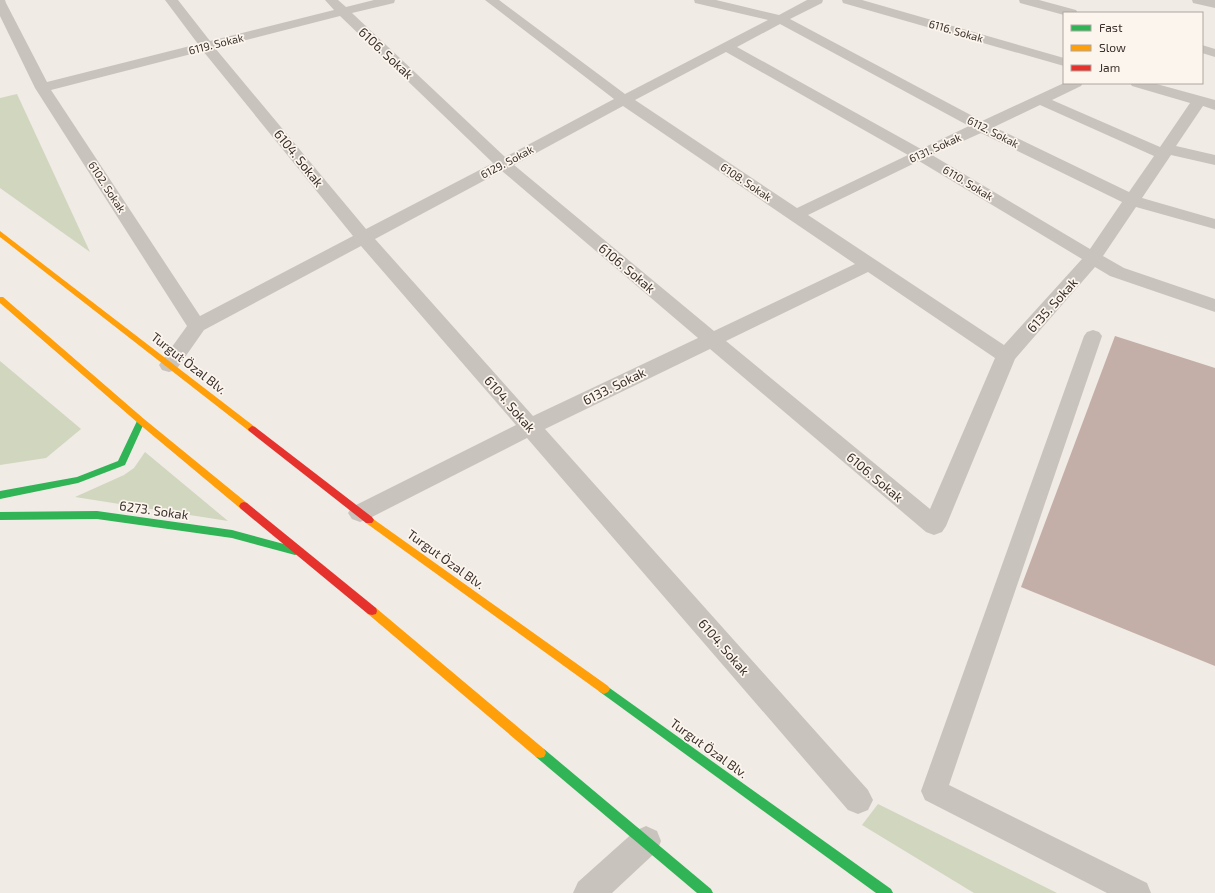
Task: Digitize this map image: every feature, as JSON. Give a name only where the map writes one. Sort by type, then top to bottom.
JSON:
[{"type":"main road","name":"Turgut Özal Blv.","points":[[0,233],[360,513],[887,893]]},
{"type":"main road","points":[[0,299],[141,421],[302,553],[707,893]]},
{"type":"main road","points":[[0,495],[78,480],[122,463],[141,421]]},
{"type":"main road","name":"6273. Sokak","points":[[0,516],[97,515],[232,534],[302,553]]},
{"type":"street","name":"6104. Sokak","points":[[171,0],[206,46],[363,237],[858,800]]},
{"type":"street","name":"6119. Sokak","points":[[42,88],[206,46],[336,6],[389,0]]},
{"type":"street","name":"6108. Sokak","points":[[491,0],[624,100],[1006,356]]},
{"type":"street","name":"6112. Sokak","points":[[700,0],[736,4],[780,19],[982,127],[1131,200],[1215,224]]},
{"type":"street","name":"6129. Sokak","points":[[197,326],[363,237],[817,0]]},
{"type":"street","name":"6116. Sokak","points":[[848,0],[1063,62]]},
{"type":"street","points":[[1025,0],[1068,12]]},
{"type":"street","points":[[1198,0],[1215,4]]},
{"type":"street","name":"6102. Sokak","points":[[0,3],[42,88],[197,326]]},
{"type":"street","name":"6106. Sokak","points":[[336,6],[503,164],[934,526]]},
{"type":"street","name":"6110. Sokak","points":[[727,47],[920,155],[1117,272],[1215,306]]},
{"type":"street","points":[[1203,49],[1215,53]]},
{"type":"street","name":"6131. Sokak","points":[[795,215],[1074,84]]},
{"type":"street","points":[[1140,84],[1215,105]]},
{"type":"street","points":[[1040,100],[1165,152],[1215,160]]},
{"type":"street","name":"6135. Sokak","points":[[934,526],[1006,356],[1094,258],[1131,200],[1199,101]]},
{"type":"street","name":"6133. Sokak","points":[[360,513],[530,427],[869,264]]},
{"type":"street","points":[[169,364],[197,326]]},
{"type":"street","points":[[589,893],[646,841]]},
{"type":"lane","points":[[1093,336],[934,791],[1137,893]]},
{"type":"green space","points":[[17,94],[90,252],[0,188],[0,98]]},
{"type":"green space","points":[[0,361],[81,429],[46,458],[0,465]]},
{"type":"green space","points":[[145,452],[228,521],[75,497],[124,475],[134,468]]},
{"type":"green space","points":[[878,804],[1057,893],[974,893],[862,825]]},
{"type":"building","points":[[1115,336],[1215,368],[1215,666],[1021,587]]},
{"type":"traffic: fast","points":[[0,495],[78,480],[122,463],[141,421]]},
{"type":"traffic: fast","points":[[0,516],[97,515],[232,534],[295,551]]},
{"type":"traffic: fast","points":[[604,689],[887,893]]},
{"type":"traffic: fast","points":[[540,753],[707,893]]},
{"type":"traffic: slow","points":[[0,233],[252,429]]},
{"type":"traffic: slow","points":[[0,299],[141,421],[244,506]]},
{"type":"traffic: slow","points":[[369,520],[604,689]]},
{"type":"traffic: slow","points":[[372,611],[540,753]]},
{"type":"traffic: jam","points":[[252,429],[369,520]]},
{"type":"traffic: jam","points":[[244,506],[372,611]]}]
